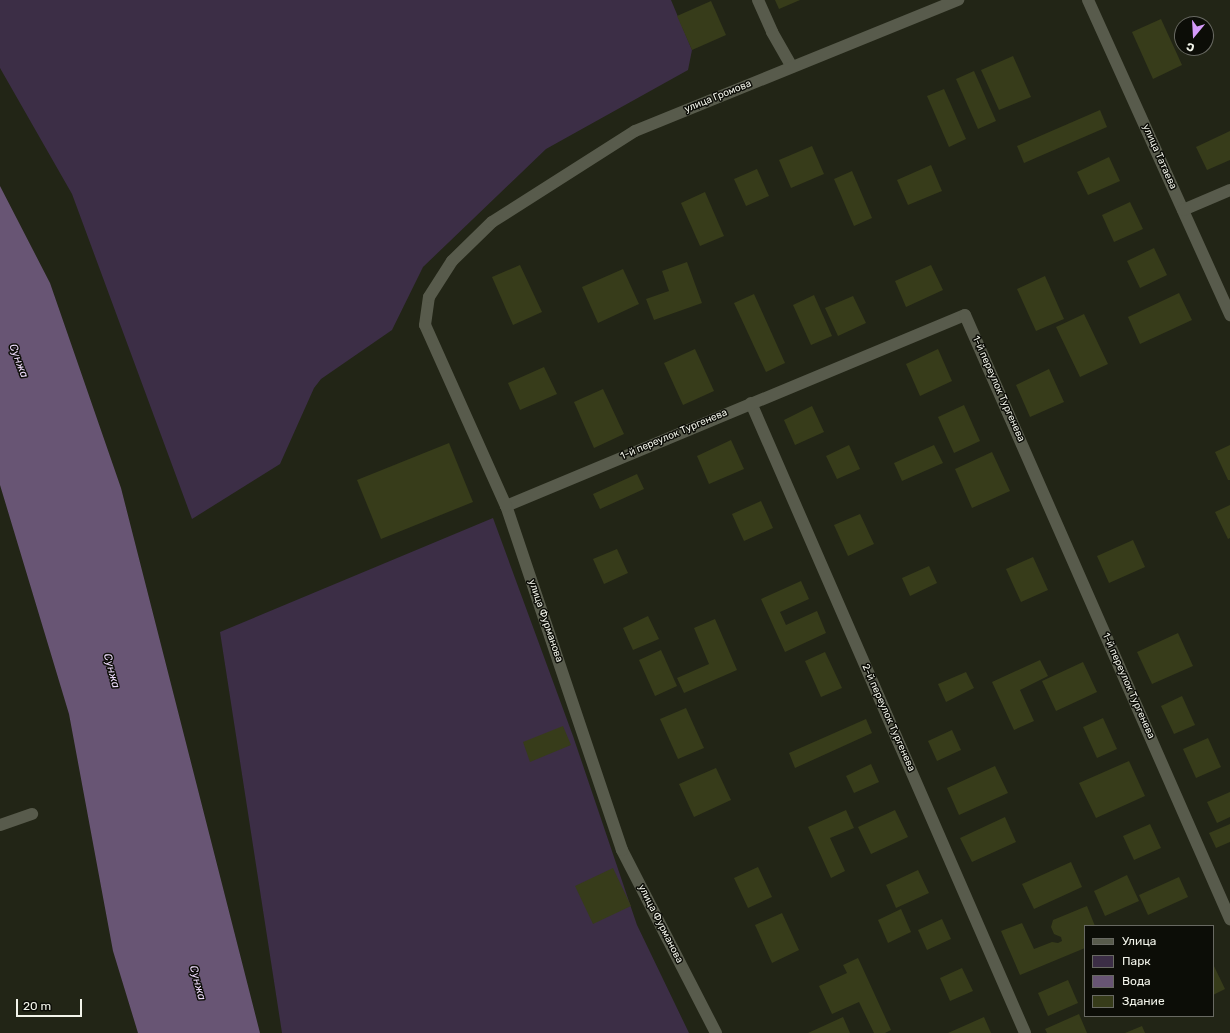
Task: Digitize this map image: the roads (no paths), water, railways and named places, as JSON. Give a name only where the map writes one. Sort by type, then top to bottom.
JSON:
[{"type":"street","points":[[758,0],[772,32],[792,67]]},
{"type":"street","name":"улица Громова","points":[[492,222],[635,131],[958,0]]},
{"type":"street","name":"улица Татаева","points":[[1088,0],[1184,210],[1230,315]]},
{"type":"street","points":[[1184,210],[1230,190]]},
{"type":"street","name":"улица Фурманова","points":[[492,222],[452,261],[429,297],[425,325],[506,506],[622,850],[716,1033]]},
{"type":"street","name":"1-й переулок Тургенева","points":[[506,506],[965,315],[1230,919]]},
{"type":"street","name":"2-й переулок Тургенева","points":[[751,403],[1025,1033]]},
{"type":"street","points":[[0,825],[32,814]]},
{"type":"water","name":"Сунжа","points":[[0,186],[50,283],[121,488],[260,1033],[138,1033],[113,951],[69,714],[0,485]]}]
